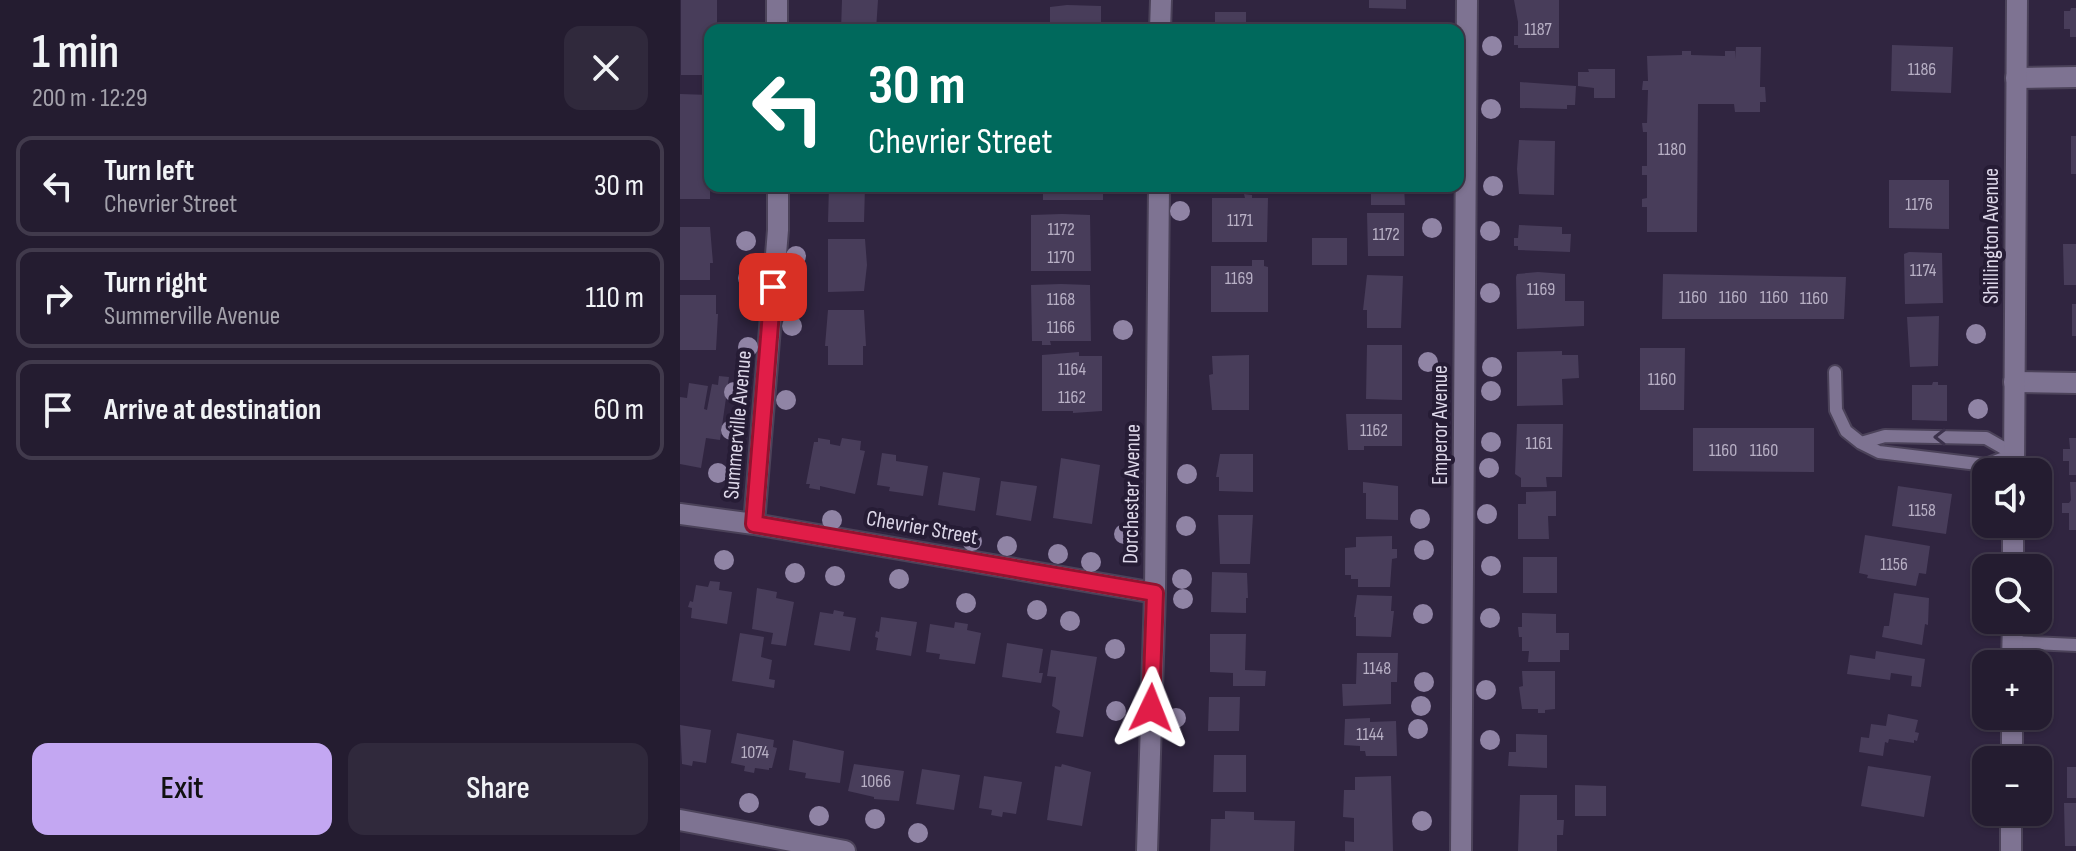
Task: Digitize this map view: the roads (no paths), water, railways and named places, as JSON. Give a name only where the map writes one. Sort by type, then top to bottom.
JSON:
[{"type":"street","points":[[777,0],[777,24]]},
{"type":"street","points":[[1160,24],[1161,0]]},
{"type":"street","name":"Emperor Avenue","points":[[1461,851],[1467,0]]},
{"type":"street","name":"Shillington Avenue","points":[[2014,458],[2017,0]]},
{"type":"street","points":[[2016,78],[2076,77]]},
{"type":"street","name":"Summerville Avenue","points":[[754,524],[778,230],[778,192]]},
{"type":"street","name":"Dorchester Avenue","points":[[1147,851],[1155,593],[1159,192]]},
{"type":"street","points":[[2014,382],[2076,383]]},
{"type":"street","name":"Chevrier Street","points":[[680,514],[1155,593]]},
{"type":"street","points":[[2012,634],[2012,650]]},
{"type":"street","points":[[680,820],[845,851]]},
{"type":"street","points":[[2011,826],[2011,851]]},
{"type":"lane","points":[[1835,372],[1836,410],[1846,431],[1861,443],[1879,452],[1972,463]]},
{"type":"lane","points":[[1861,443],[1885,436],[1986,438],[2008,458]]},
{"type":"lane","points":[[2012,642],[2076,645]]}]
